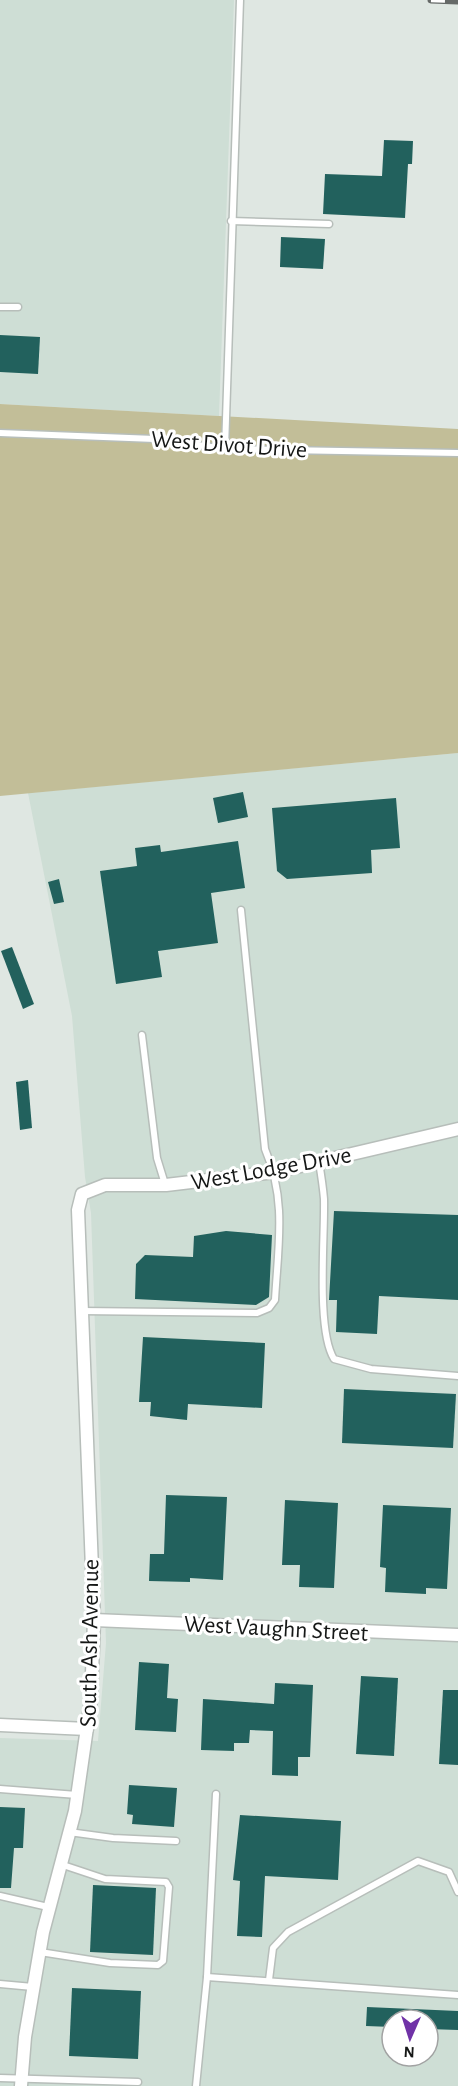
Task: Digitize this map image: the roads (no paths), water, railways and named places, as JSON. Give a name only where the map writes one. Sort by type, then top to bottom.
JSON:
[{"type":"street","name":"West Lodge Drive","points":[[82,1194],[105,1185],[166,1185],[275,1172],[458,1129]]},
{"type":"street","name":"South Ash Avenue","points":[[21,2083],[39,1952],[48,1907],[78,1795],[87,1729],[94,1620],[78,1210],[82,1194]]},
{"type":"street","name":"West Vaughn Street","points":[[94,1620],[458,1635]]},
{"type":"street","points":[[0,1725],[87,1729]]},
{"type":"lane","points":[[225,449],[240,0]]},
{"type":"lane","points":[[231,221],[329,224]]},
{"type":"lane","points":[[0,307],[18,307]]},
{"type":"lane","name":"West Divot Drive","points":[[0,433],[155,439],[225,449],[458,453]]},
{"type":"lane","points":[[81,1311],[257,1313],[269,1308],[274,1300],[281,1206],[275,1172],[265,1149],[241,910]]},
{"type":"lane","points":[[142,1035],[157,1158],[166,1185]]},
{"type":"lane","points":[[319,1162],[324,1196],[325,1319],[329,1351],[334,1359],[371,1369],[458,1376]]},
{"type":"lane","points":[[0,1789],[78,1795]]},
{"type":"lane","points":[[196,2086],[207,1977],[216,1794]]},
{"type":"lane","points":[[69,1832],[113,1838],[176,1841]]},
{"type":"lane","points":[[269,1980],[273,1948],[288,1932],[418,1860],[449,1872],[458,1892]]},
{"type":"lane","points":[[39,1952],[110,1963],[158,1965],[163,1961],[169,1887],[166,1882],[105,1879],[59,1864]]},
{"type":"lane","points":[[0,1896],[48,1907]]},
{"type":"lane","points":[[207,1977],[458,1995]]},
{"type":"lane","points":[[0,1984],[33,1988]]},
{"type":"lane","points":[[0,2078],[21,2083],[138,2082]]},
{"type":"railway","points":[[431,0],[458,1]]}]
